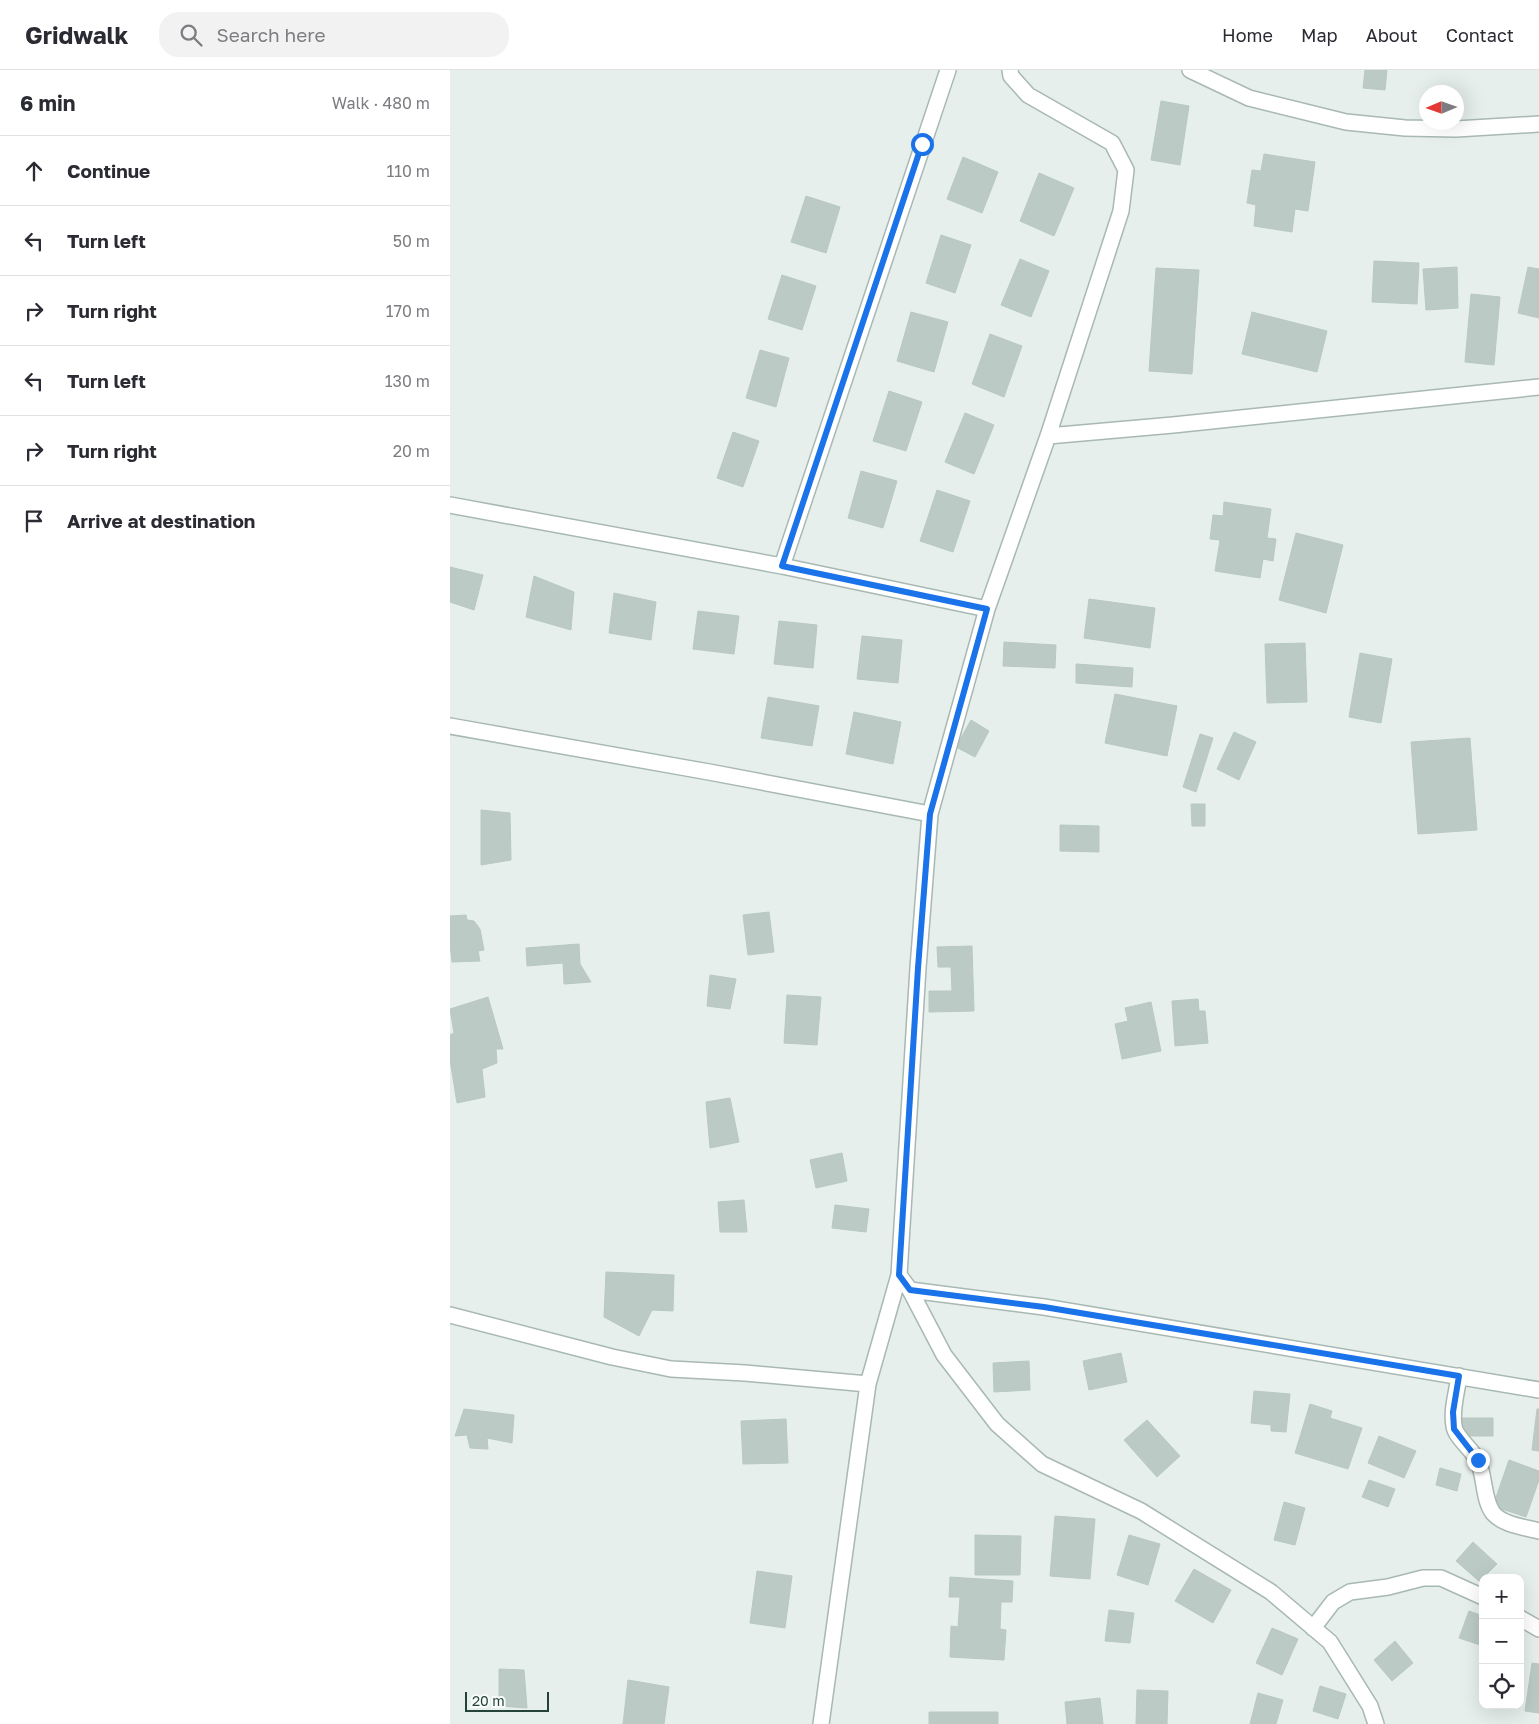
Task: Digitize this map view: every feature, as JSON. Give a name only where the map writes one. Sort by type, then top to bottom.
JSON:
[{"type":"street","points":[[782,566],[948,70]]},
{"type":"street","points":[[821,1724],[868,1384],[899,1275],[918,968],[930,814],[987,609],[1048,436],[1121,210],[1126,170],[1112,143],[1028,95],[1011,76],[1010,70]]},
{"type":"street","points":[[1190,70],[1249,98],[1346,122],[1405,128],[1456,129],[1539,124]]},
{"type":"street","points":[[1048,436],[1174,425],[1539,387]]},
{"type":"street","points":[[450,504],[782,566],[987,609]]},
{"type":"street","points":[[450,726],[930,814]]},
{"type":"street","points":[[899,1275],[910,1290],[944,1355],[997,1424],[1042,1464],[1142,1511],[1271,1592],[1330,1642],[1370,1706],[1376,1724]]},
{"type":"street","points":[[910,1290],[1053,1308],[1539,1390]]},
{"type":"street","points":[[450,1315],[612,1357],[671,1369],[745,1373],[868,1384]]},
{"type":"street","points":[[1459,1376],[1453,1412],[1454,1429],[1478,1460],[1485,1483],[1487,1503],[1493,1514],[1505,1522],[1539,1531]]},
{"type":"street","points":[[1313,1628],[1333,1602],[1350,1592],[1388,1587],[1423,1578],[1441,1578],[1479,1595]]},
{"type":"street","points":[[1522,1619],[1539,1629]]},
{"type":"building","points":[[1365,70],[1387,70],[1385,90],[1363,88]]},
{"type":"building","points":[[1161,101],[1189,106],[1180,165],[1151,160]]},
{"type":"building","points":[[1264,154],[1315,162],[1308,211],[1295,209],[1292,232],[1254,226],[1256,205],[1247,203],[1252,170],[1261,171]]},
{"type":"building","points":[[963,157],[998,172],[982,213],[947,199]]},
{"type":"building","points":[[1039,173],[1074,188],[1054,236],[1020,221]]},
{"type":"building","points":[[806,196],[840,207],[826,253],[791,242]]},
{"type":"building","points":[[941,235],[971,245],[955,293],[926,283]]},
{"type":"building","points":[[1020,259],[1049,271],[1031,317],[1001,305]]},
{"type":"building","points":[[1374,261],[1419,263],[1417,304],[1372,302]]},
{"type":"building","points":[[1457,267],[1458,308],[1426,310],[1423,269]]},
{"type":"building","points":[[1528,267],[1539,269],[1539,318],[1518,313]]},
{"type":"building","points":[[1156,268],[1199,270],[1192,374],[1149,371]]},
{"type":"building","points":[[782,275],[816,286],[802,330],[768,319]]},
{"type":"building","points":[[1471,294],[1500,297],[1494,365],[1465,362]]},
{"type":"building","points":[[911,312],[948,322],[934,372],[897,361]]},
{"type":"building","points":[[1252,312],[1327,331],[1317,372],[1242,354]]},
{"type":"building","points":[[990,334],[1022,346],[1004,397],[972,384]]},
{"type":"building","points":[[760,350],[789,358],[776,407],[746,398]]},
{"type":"building","points":[[889,391],[922,402],[906,451],[873,441]]},
{"type":"building","points":[[965,413],[994,425],[974,474],[945,462]]},
{"type":"building","points":[[733,432],[759,441],[743,487],[717,478]]},
{"type":"building","points":[[861,471],[897,481],[883,528],[848,518]]},
{"type":"building","points":[[937,490],[970,501],[953,552],[920,541]]},
{"type":"building","points":[[1224,502],[1271,509],[1267,538],[1276,539],[1273,561],[1263,559],[1260,578],[1215,571],[1220,540],[1210,539],[1213,515],[1223,516]]},
{"type":"building","points":[[1296,533],[1343,545],[1326,613],[1279,600]]},
{"type":"building","points":[[450,567],[483,575],[474,610],[450,602]]},
{"type":"building","points":[[534,576],[574,592],[571,630],[526,617]]},
{"type":"building","points":[[614,593],[656,602],[651,640],[609,633]]},
{"type":"building","points":[[1089,599],[1155,608],[1150,648],[1084,638]]},
{"type":"building","points":[[698,611],[739,616],[734,654],[693,649]]},
{"type":"building","points":[[779,621],[817,625],[813,668],[774,664]]},
{"type":"building","points":[[862,636],[902,640],[898,683],[857,679]]},
{"type":"building","points":[[1004,642],[1056,645],[1055,668],[1003,666]]},
{"type":"building","points":[[1305,643],[1307,702],[1267,703],[1265,644]]},
{"type":"building","points":[[1360,653],[1392,659],[1381,723],[1349,717]]},
{"type":"building","points":[[1076,664],[1133,668],[1132,687],[1076,683]]},
{"type":"building","points":[[1115,694],[1177,706],[1167,756],[1105,743]]},
{"type":"building","points":[[768,697],[819,706],[812,746],[761,738]]},
{"type":"building","points":[[854,712],[901,722],[893,764],[846,754]]},
{"type":"building","points":[[971,720],[989,731],[975,757],[956,747]]},
{"type":"building","points":[[1234,732],[1256,742],[1239,780],[1217,769]]},
{"type":"building","points":[[1200,734],[1213,738],[1196,792],[1183,787]]},
{"type":"building","points":[[1470,738],[1477,830],[1418,834],[1411,742]]},
{"type":"building","points":[[1191,804],[1205,804],[1205,826],[1192,826]]},
{"type":"building","points":[[481,810],[510,813],[511,860],[481,865]]},
{"type":"building","points":[[1060,825],[1099,826],[1099,852],[1060,851]]},
{"type":"building","points":[[769,912],[774,952],[748,955],[743,915]]},
{"type":"building","points":[[466,915],[467,920],[474,921],[480,929],[484,950],[478,951],[480,961],[452,962],[450,916]]},
{"type":"building","points":[[579,944],[580,964],[591,982],[564,984],[563,963],[527,966],[526,948]]},
{"type":"building","points":[[972,946],[974,1011],[929,1012],[929,991],[952,991],[951,967],[938,967],[937,947]]},
{"type":"building","points":[[710,975],[736,979],[730,1009],[707,1006]]},
{"type":"building","points":[[787,995],[821,997],[817,1045],[784,1043]]},
{"type":"building","points":[[488,997],[503,1049],[496,1049],[497,1063],[482,1069],[485,1097],[457,1103],[450,1060],[450,1035],[454,1033],[450,1009]]},
{"type":"building","points":[[1198,999],[1199,1011],[1205,1011],[1208,1043],[1175,1046],[1172,1001]]},
{"type":"building","points":[[1151,1002],[1161,1051],[1122,1059],[1115,1024],[1128,1021],[1125,1008]]},
{"type":"building","points":[[730,1098],[739,1142],[710,1148],[706,1102]]},
{"type":"building","points":[[842,1153],[847,1181],[816,1188],[810,1160]]},
{"type":"building","points":[[744,1200],[747,1232],[720,1232],[718,1202]]},
{"type":"building","points":[[835,1205],[869,1209],[866,1232],[832,1228]]},
{"type":"building","points":[[606,1272],[674,1275],[673,1311],[652,1310],[639,1336],[604,1317]]},
{"type":"building","points":[[1121,1353],[1127,1382],[1089,1390],[1083,1361]]},
{"type":"building","points":[[1029,1361],[1030,1390],[994,1392],[993,1363]]},
{"type":"building","points":[[1254,1391],[1290,1394],[1286,1432],[1271,1431],[1271,1425],[1251,1423]]},
{"type":"building","points":[[1310,1404],[1332,1411],[1330,1418],[1362,1428],[1348,1469],[1295,1453]]},
{"type":"building","points":[[464,1409],[514,1415],[512,1443],[487,1438],[488,1449],[470,1448],[467,1435],[455,1436]]},
{"type":"building","points":[[1537,1409],[1539,1409],[1539,1451],[1532,1450]]},
{"type":"building","points":[[1462,1418],[1493,1418],[1493,1436],[1461,1436]]},
{"type":"building","points":[[786,1419],[788,1463],[743,1464],[741,1421]]},
{"type":"building","points":[[1147,1420],[1180,1456],[1157,1477],[1124,1440]]},
{"type":"building","points":[[1379,1436],[1416,1451],[1404,1478],[1368,1463]]},
{"type":"building","points":[[1509,1460],[1539,1471],[1539,1480],[1526,1517],[1493,1506]]},
{"type":"building","points":[[1440,1468],[1461,1474],[1457,1491],[1436,1485]]},
{"type":"building","points":[[1369,1480],[1395,1489],[1388,1507],[1362,1497]]},
{"type":"building","points":[[1284,1502],[1305,1508],[1295,1545],[1274,1540]]},
{"type":"building","points":[[1055,1516],[1095,1519],[1090,1579],[1050,1576]]},
{"type":"building","points":[[975,1535],[1021,1536],[1020,1575],[975,1575]]},
{"type":"building","points":[[1129,1535],[1160,1544],[1148,1585],[1117,1575]]},
{"type":"building","points":[[1473,1542],[1497,1564],[1487,1574],[1479,1574],[1479,1581],[1456,1561]]},
{"type":"building","points":[[1194,1569],[1231,1590],[1213,1623],[1175,1601]]},
{"type":"building","points":[[757,1571],[792,1576],[785,1628],[750,1623]]},
{"type":"building","points":[[950,1577],[1013,1581],[1012,1602],[1001,1602],[1000,1629],[1006,1630],[1004,1660],[950,1657],[951,1626],[958,1627],[960,1597],[949,1597]]},
{"type":"building","points":[[1109,1610],[1134,1613],[1130,1643],[1105,1641]]},
{"type":"building","points":[[1469,1611],[1479,1615],[1479,1645],[1459,1638]]},
{"type":"building","points":[[1272,1628],[1298,1639],[1282,1675],[1256,1663]]},
{"type":"building","points":[[1395,1641],[1413,1663],[1392,1681],[1374,1660]]},
{"type":"building","points":[[1532,1663],[1539,1664],[1539,1713],[1525,1711]]},
{"type":"building","points":[[499,1669],[524,1670],[527,1708],[499,1706]]},
{"type":"building","points":[[628,1680],[669,1687],[664,1724],[623,1724]]},
{"type":"building","points":[[1320,1686],[1346,1694],[1338,1719],[1313,1711]]},
{"type":"building","points":[[1137,1690],[1168,1691],[1167,1724],[1136,1724]]},
{"type":"building","points":[[1258,1693],[1283,1700],[1276,1724],[1250,1724]]},
{"type":"building","points":[[1100,1698],[1103,1724],[1067,1724],[1065,1702]]},
{"type":"building","points":[[929,1712],[998,1712],[998,1724],[929,1724]]},
{"type":"route","points":[[922,144],[782,566],[987,609],[930,814],[918,968],[899,1275],[910,1290],[1044,1307],[1459,1376],[1453,1412],[1454,1429],[1478,1460]]}]
